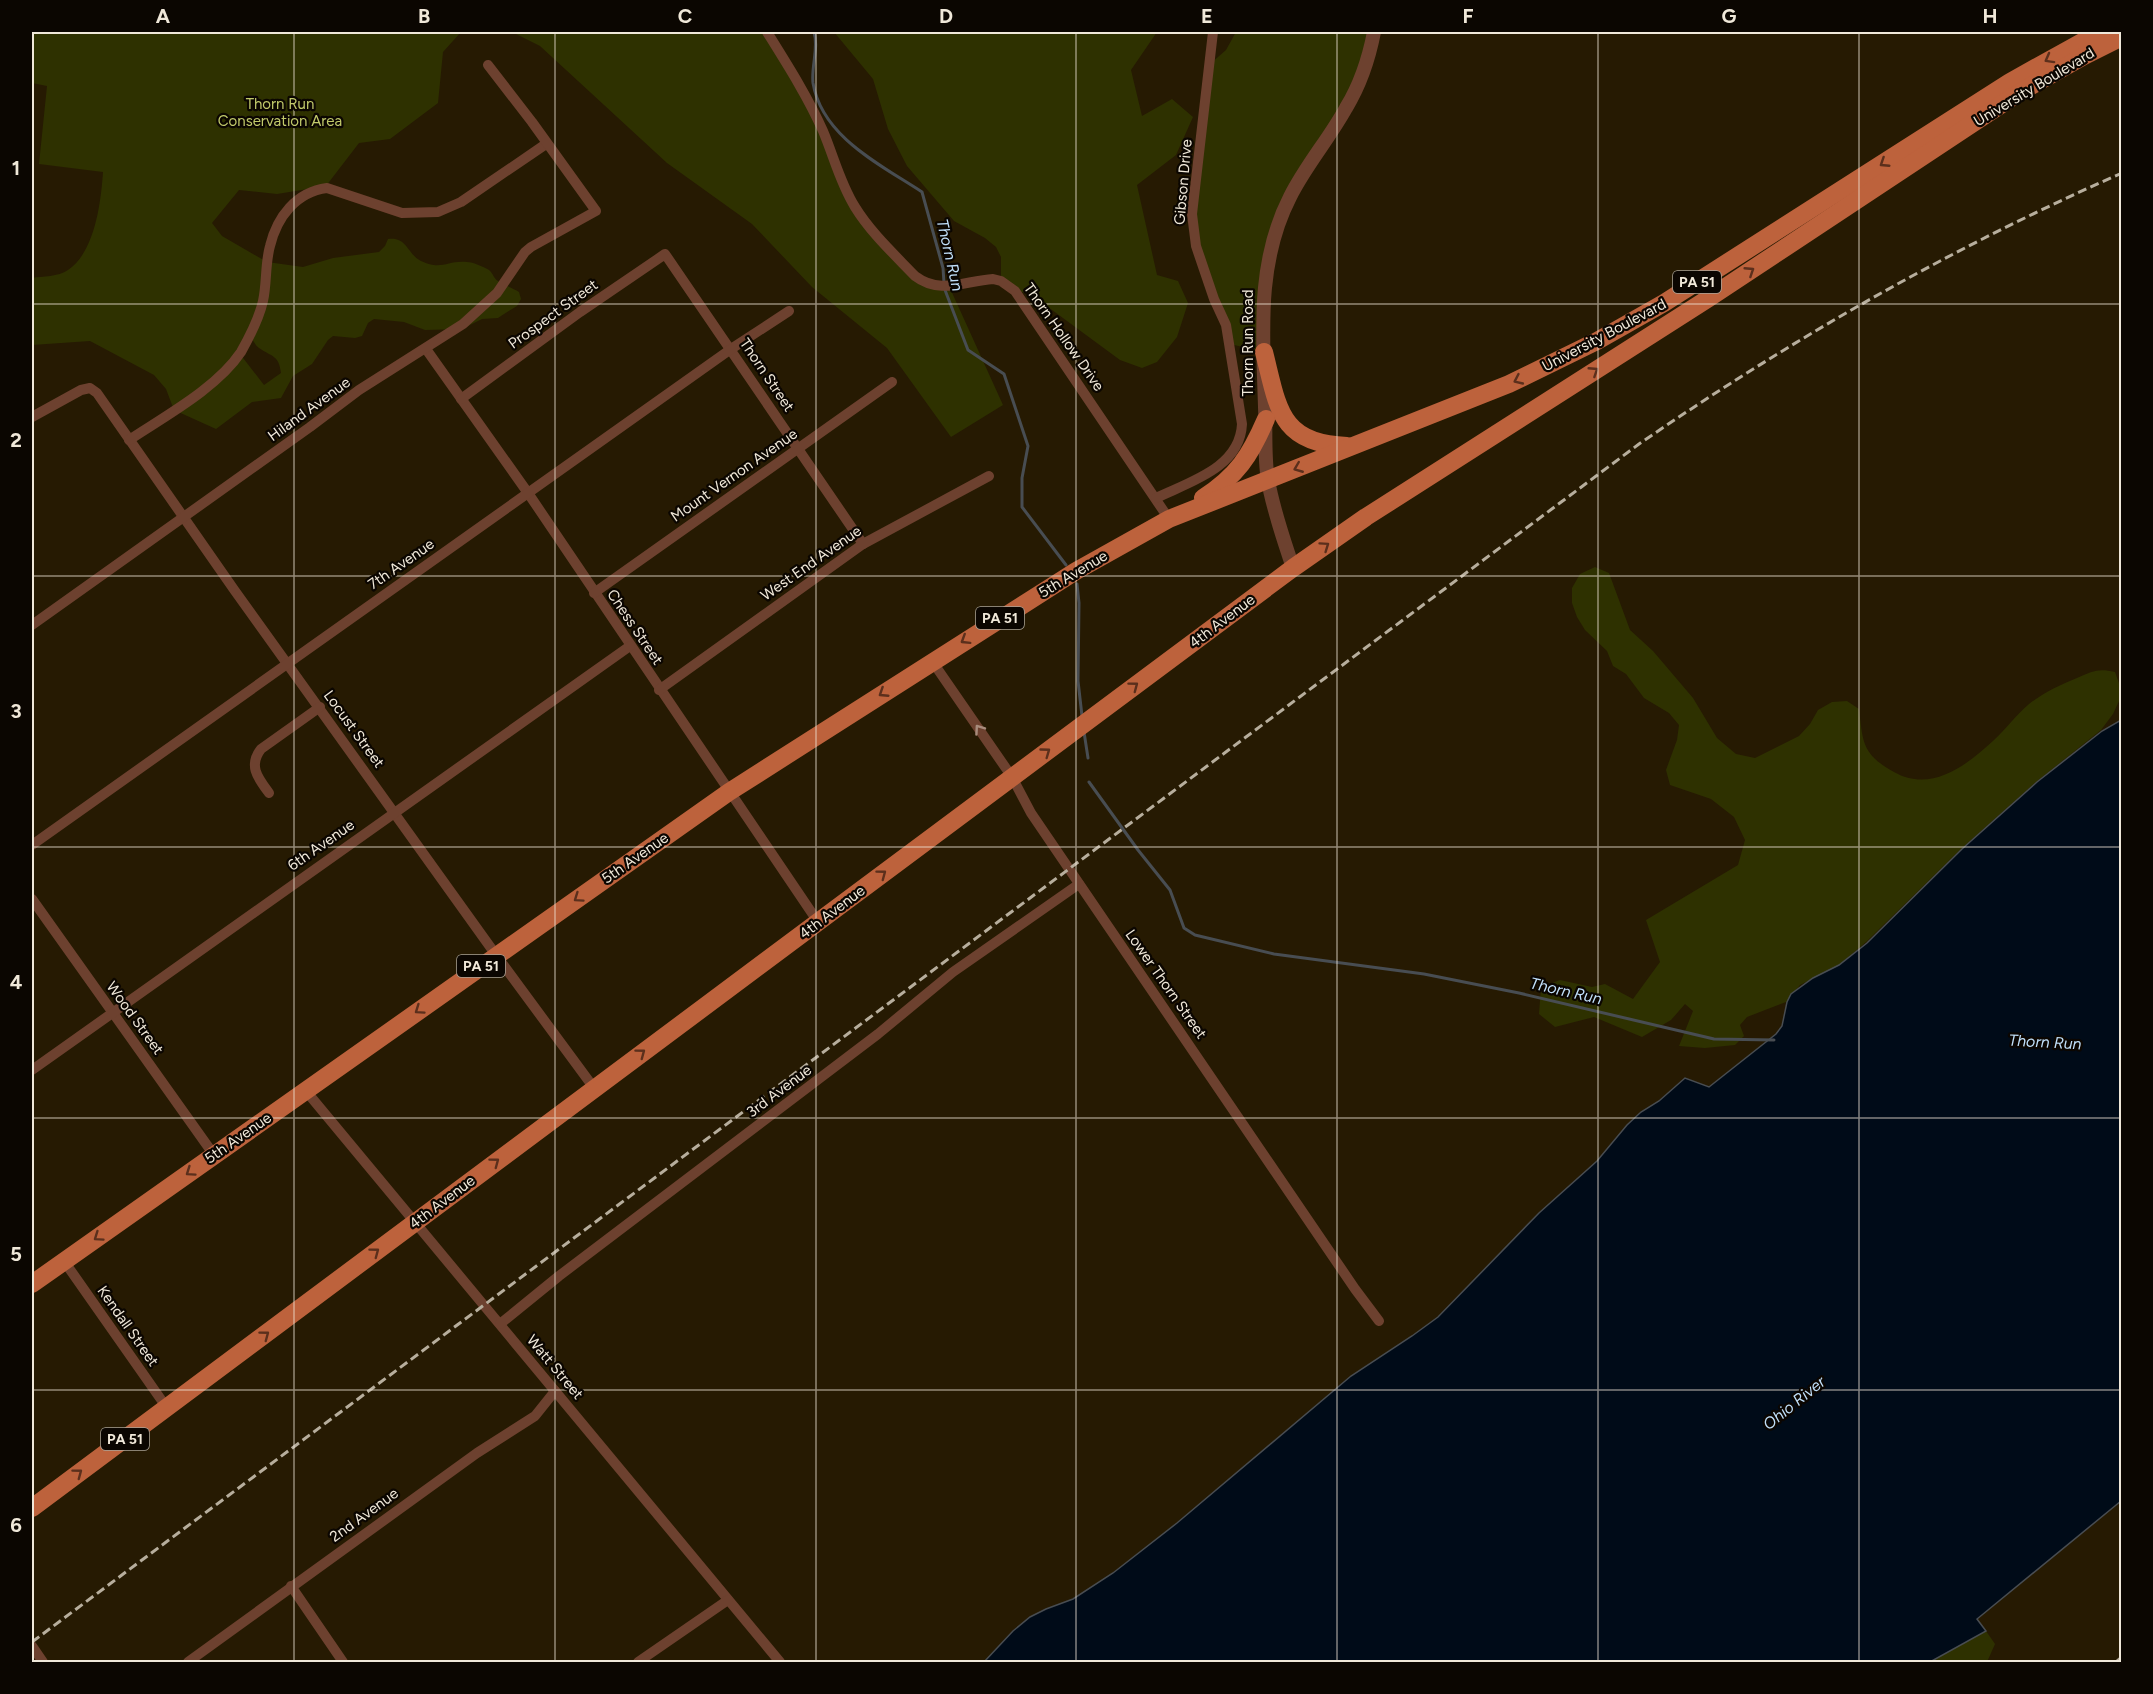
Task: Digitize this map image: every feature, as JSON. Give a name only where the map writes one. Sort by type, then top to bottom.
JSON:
[{"type":"main road","name":"University Boulevard","points":[[1268,480],[1509,384],[1620,328],[1664,303],[2010,82],[2100,32]]},
{"type":"main road","name":"University Boulevard","points":[[1640,341],[2017,94],[2121,37]]},
{"type":"main road","points":[[1620,328],[1640,341]]},
{"type":"main road","name":"4th Avenue","points":[[32,1508],[1293,568],[1366,517],[1640,341]]},
{"type":"main road","points":[[1264,352],[1279,410],[1291,428],[1322,444],[1352,447]]},
{"type":"main road","points":[[1169,519],[1228,480],[1247,457],[1266,419]]},
{"type":"main road","name":"5th Avenue","points":[[32,1284],[729,792],[1076,571],[1169,519],[1268,480]]},
{"type":"street","name":"Thorn Hollow Drive","points":[[767,32],[823,131],[837,172],[856,209],[915,276],[924,283],[944,287],[993,279],[1001,281],[1015,291],[1169,519]]},
{"type":"street","name":"Gibson Drive","points":[[1156,498],[1213,471],[1230,456],[1242,435],[1226,325],[1214,299],[1193,230],[1192,214],[1213,32]]},
{"type":"street","name":"Thorn Run Road","points":[[1293,568],[1268,480],[1264,289],[1275,231],[1300,178],[1336,126],[1354,94],[1374,32]]},
{"type":"street","points":[[129,440],[210,384],[239,354],[249,336],[263,300],[270,246],[275,230],[283,214],[304,194],[315,189],[327,188],[402,213],[438,212],[461,202],[546,144],[488,65]]},
{"type":"street","name":"Hiland Avenue","points":[[32,625],[360,390],[463,324],[497,293],[525,252],[596,211],[546,144]]},
{"type":"street","name":"Thorn Street","points":[[664,254],[863,544]]},
{"type":"street","name":"Prospect Street","points":[[461,399],[664,254]]},
{"type":"street","name":"7th Avenue","points":[[32,845],[731,349],[789,311]]},
{"type":"street","name":"Chess Street","points":[[426,349],[528,493],[818,922]]},
{"type":"street","name":"Mount Vernon Avenue","points":[[594,593],[892,382]]},
{"type":"street","name":"Locust Street","points":[[32,417],[81,390],[90,388],[97,393],[496,955],[594,1088]]},
{"type":"street","name":"West End Avenue","points":[[659,690],[863,544],[989,476]]},
{"type":"street","name":"6th Avenue","points":[[32,1070],[394,811],[630,646]]},
{"type":"street","name":"Lower Thorn Street","points":[[932,661],[1012,777],[1031,813],[1079,884],[1379,1321]]},
{"type":"street","points":[[269,793],[254,768],[256,754],[320,707]]},
{"type":"street","name":"3rd Avenue","points":[[500,1324],[869,1041],[953,972],[1079,884]]},
{"type":"street","name":"Wood Street","points":[[32,899],[214,1155]]},
{"type":"street","name":"Watt Street","points":[[306,1091],[780,1662]]},
{"type":"street","name":"Kendall Street","points":[[64,1261],[167,1408]]},
{"type":"street","name":"2nd Avenue","points":[[188,1662],[477,1453],[535,1416],[555,1391]]},
{"type":"street","points":[[291,1586],[342,1661]]},
{"type":"street","points":[[638,1662],[728,1600]]},
{"type":"street","points":[[32,1646],[43,1662]]},
{"type":"green space","name":"Thorn Run Conservation Area","points":[[32,32],[461,32],[443,52],[438,103],[390,139],[359,143],[326,186],[277,194],[239,190],[212,223],[222,236],[267,262],[303,267],[333,258],[379,252],[388,239],[399,240],[417,258],[428,264],[467,262],[484,267],[497,280],[519,292],[521,299],[517,306],[498,318],[482,319],[462,329],[425,330],[404,322],[374,319],[368,323],[362,336],[355,338],[333,336],[312,364],[293,376],[281,398],[252,402],[216,429],[174,410],[166,389],[154,375],[90,341],[32,345],[32,278],[55,275],[68,270],[85,251],[95,226],[103,172],[39,164],[47,86],[32,83]],"holes":[[[250,336],[258,347],[279,363],[281,373],[264,385],[240,354]]]},
{"type":"green space","points":[[512,32],[767,32],[799,86],[847,193],[915,276],[949,286],[1003,405],[951,437],[887,348],[812,287],[752,224],[667,163],[540,46]]},
{"type":"green space","points":[[834,32],[1157,32],[1131,70],[1142,116],[1172,99],[1193,117],[1176,155],[1137,185],[1157,275],[1178,281],[1188,303],[1177,337],[1157,362],[1142,368],[1120,360],[1029,293],[1015,291],[1001,281],[1001,257],[996,247],[985,238],[954,221],[907,166],[888,129],[873,79]]},
{"type":"green space","points":[[1236,32],[1374,32],[1367,59],[1275,231],[1264,352],[1230,344],[1193,230],[1210,64],[1226,50]]},
{"type":"green space","points":[[1595,567],[1609,573],[1630,630],[1653,651],[1693,698],[1717,738],[1736,754],[1755,758],[1799,736],[1810,724],[1818,710],[1832,702],[1847,701],[1859,709],[1863,739],[1870,753],[1883,766],[1894,772],[1921,780],[1947,774],[1960,767],[1994,740],[2034,700],[2058,686],[2087,674],[2100,670],[2115,672],[2120,686],[2119,701],[2101,730],[2036,782],[1961,849],[1866,942],[1839,965],[1800,985],[1786,1002],[1747,1017],[1740,1025],[1744,1036],[1735,1045],[1705,1048],[1679,1046],[1693,1011],[1685,1004],[1671,1020],[1642,1037],[1594,1017],[1555,1027],[1539,1014],[1541,987],[1560,980],[1592,987],[1605,984],[1633,999],[1660,962],[1646,920],[1738,865],[1745,840],[1734,817],[1711,799],[1670,785],[1666,770],[1677,740],[1679,725],[1669,713],[1644,698],[1626,674],[1613,666],[1607,651],[1585,630],[1577,617],[1572,603],[1572,588],[1580,574]]},
{"type":"green space","points":[[1986,1631],[1995,1644],[1987,1662],[1930,1662]]},
{"type":"water","name":"Ohio River","points":[[2121,720],[2121,1501],[1977,1619],[1986,1631],[1930,1662],[984,1662],[1013,1631],[1030,1617],[1073,1599],[1113,1573],[1177,1523],[1351,1376],[1438,1317],[1539,1213],[1597,1161],[1641,1112],[1659,1101],[1685,1078],[1709,1087],[1776,1034],[1782,1026],[1791,994],[1813,978],[1839,965],[1867,943],[1962,849],[2037,782],[2102,731]]},
{"type":"waterway","name":"Thorn Run","points":[[814,32],[816,44],[813,83],[819,102],[828,119],[856,148],[922,192],[943,268],[944,283]]},
{"type":"waterway","name":"Thorn Run","points":[[945,290],[968,350],[1004,374],[1028,446],[1022,478],[1022,507],[1066,565]]},
{"type":"waterway","name":"Thorn Run","points":[[1077,584],[1079,603],[1078,681],[1082,716]]},
{"type":"waterway","name":"Thorn Run","points":[[1084,732],[1088,758]]},
{"type":"waterway","name":"Thorn Run","points":[[1089,782],[1170,890],[1184,928],[1195,935],[1274,954],[1424,974],[1519,993],[1714,1039],[1774,1040]]},
{"type":"railway","points":[[32,1642],[1639,444],[1755,368],[1874,297],[1996,232],[2122,173]]},
{"type":"railway","points":[[2116,1662],[2122,1657]]}]
